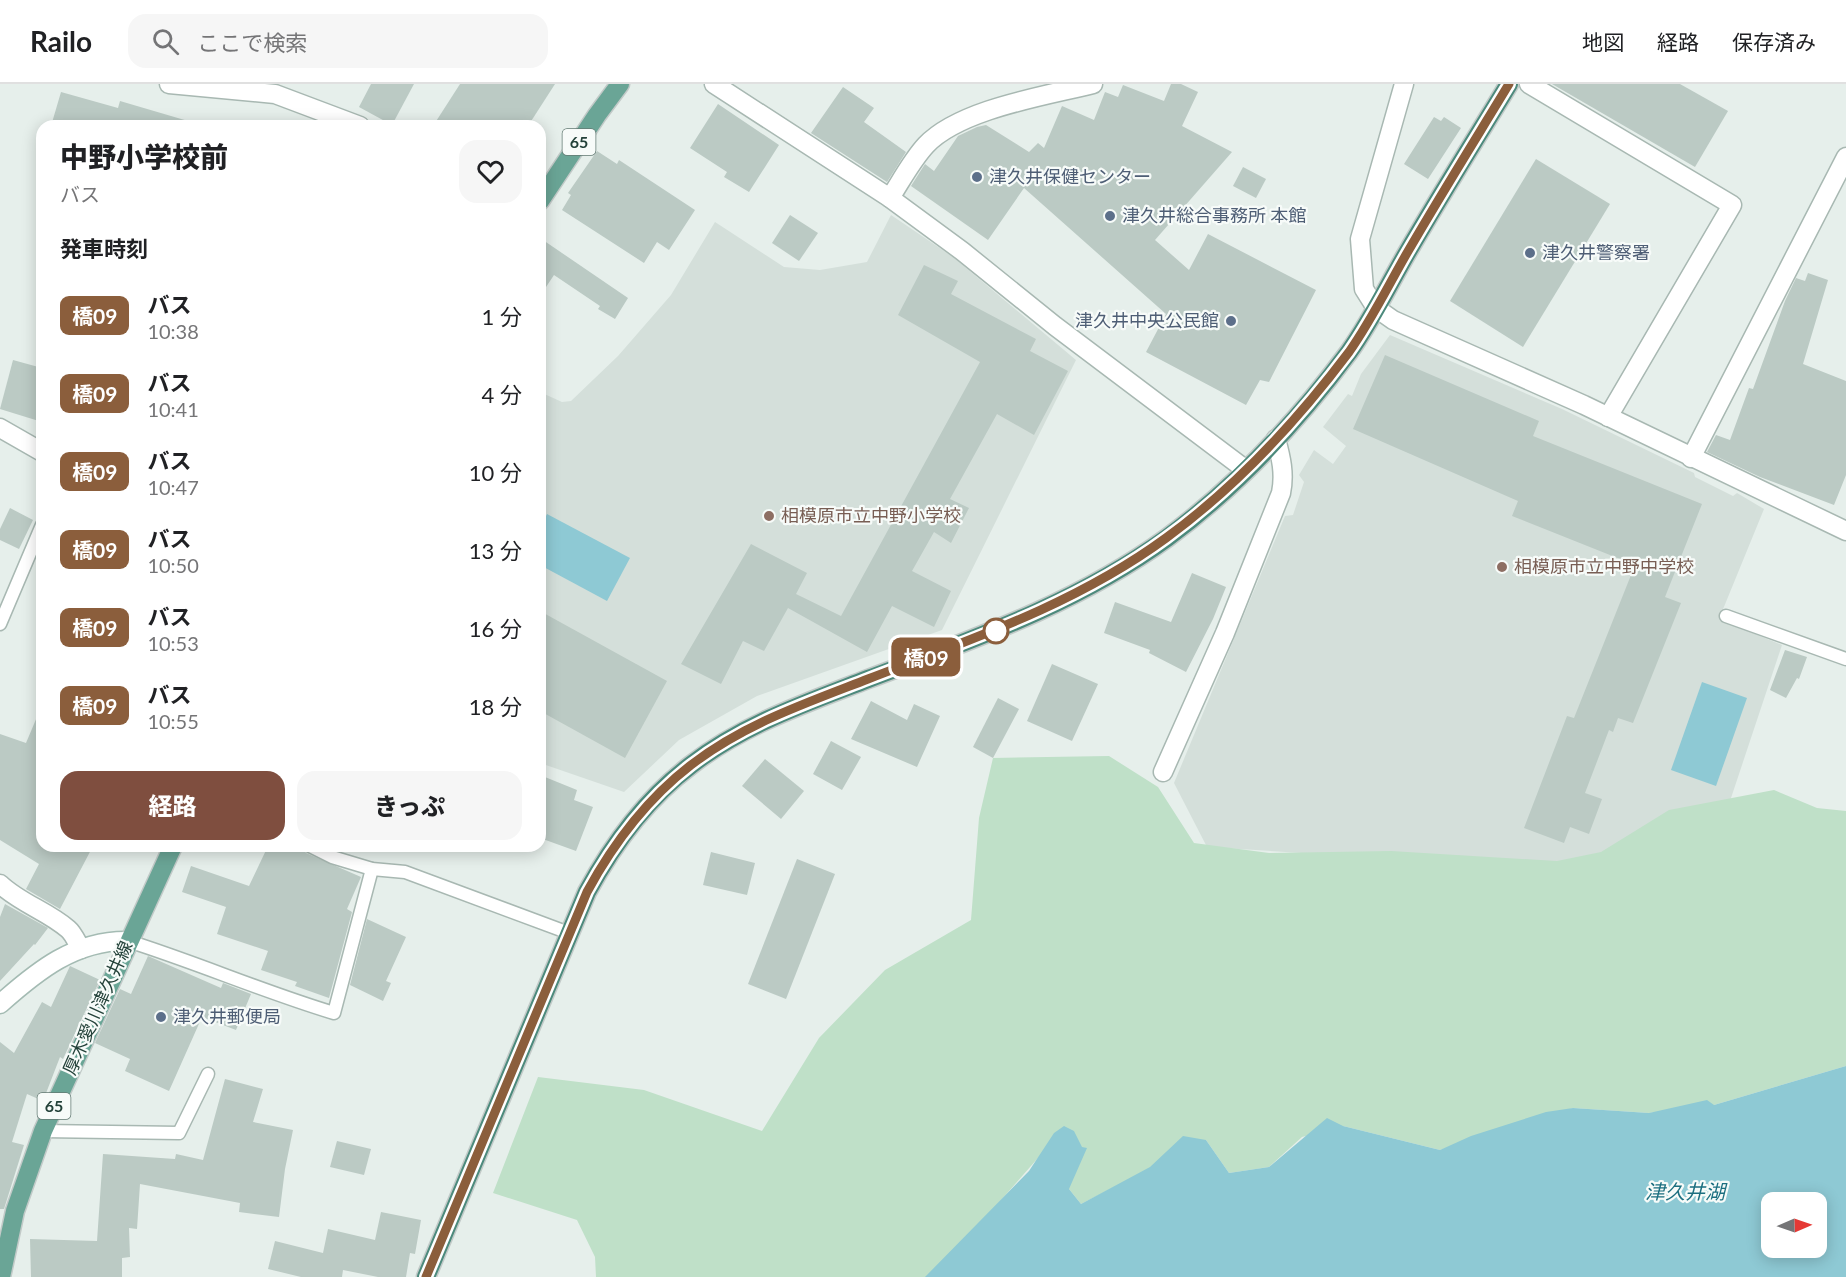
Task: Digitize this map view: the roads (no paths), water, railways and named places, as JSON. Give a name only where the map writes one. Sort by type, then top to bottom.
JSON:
[{"type":"highway","points":[[426,1277],[569,933],[593,880],[629,826],[672,781],[708,752],[752,726],[998,630],[1065,600],[1128,564],[1166,538],[1220,495],[1276,439],[1351,350],[1509,84]]},
{"type":"main road","name":"65","points":[[546,191],[620,84]]},
{"type":"main road","name":"厚木愛川津久井線","points":[[1,1277],[15,1211],[43,1131],[170,852]]},
{"type":"street","points":[[170,84],[276,94],[344,120]]},
{"type":"street","points":[[714,84],[890,198],[1246,470]]},
{"type":"street","points":[[890,198],[926,145],[956,124],[994,109],[1092,84]]},
{"type":"street","points":[[1404,84],[1360,239],[1364,289],[1376,308],[1394,320],[1608,417],[1846,531]]},
{"type":"street","points":[[1529,84],[1732,205],[1608,417]]},
{"type":"street","points":[[1691,458],[1846,157]]},
{"type":"street","points":[[0,428],[36,449]]},
{"type":"street","points":[[1163,772],[1225,633],[1281,493],[1284,478],[1276,439]]},
{"type":"street","points":[[0,884],[13,896],[46,914],[70,931],[81,950]]},
{"type":"street","points":[[0,1004],[50,963],[81,950],[128,941]]},
{"type":"lane","points":[[0,624],[36,539]]},
{"type":"lane","points":[[1726,616],[1846,659]]},
{"type":"lane","points":[[322,852],[372,869],[405,872],[569,933]]},
{"type":"lane","points":[[128,941],[180,957],[289,1000],[334,1012],[372,869]]},
{"type":"lane","points":[[43,1131],[179,1132],[208,1074]]},
{"type":"water","points":[[547,514],[630,558],[607,601],[546,568]]},
{"type":"water","points":[[1702,682],[1747,698],[1716,786],[1671,770]]},
{"type":"water","name":"津久井湖","points":[[1846,1066],[1846,1277],[925,1277],[1029,1171],[1054,1133],[1064,1126],[1074,1131],[1082,1147],[1087,1148],[1069,1189],[1081,1204],[1150,1167],[1183,1136],[1206,1140],[1229,1173],[1269,1167],[1327,1118],[1343,1126],[1440,1150],[1471,1136],[1546,1112],[1573,1108],[1649,1113],[1707,1100],[1714,1105]]},
{"type":"place","name":"津久井保健センター","points":[[977,177]]},
{"type":"place","name":"津久井総合事務所 本館","points":[[1110,216]]},
{"type":"place","name":"津久井警察署","points":[[1530,253]]},
{"type":"place","name":"津久井中央公民館","points":[[1231,321]]},
{"type":"place","name":"相模原市立中野小学校","points":[[769,516]]},
{"type":"place","name":"相模原市立中野中学校","points":[[1502,567]]},
{"type":"place","name":"津久井郵便局","points":[[161,1017]]}]
